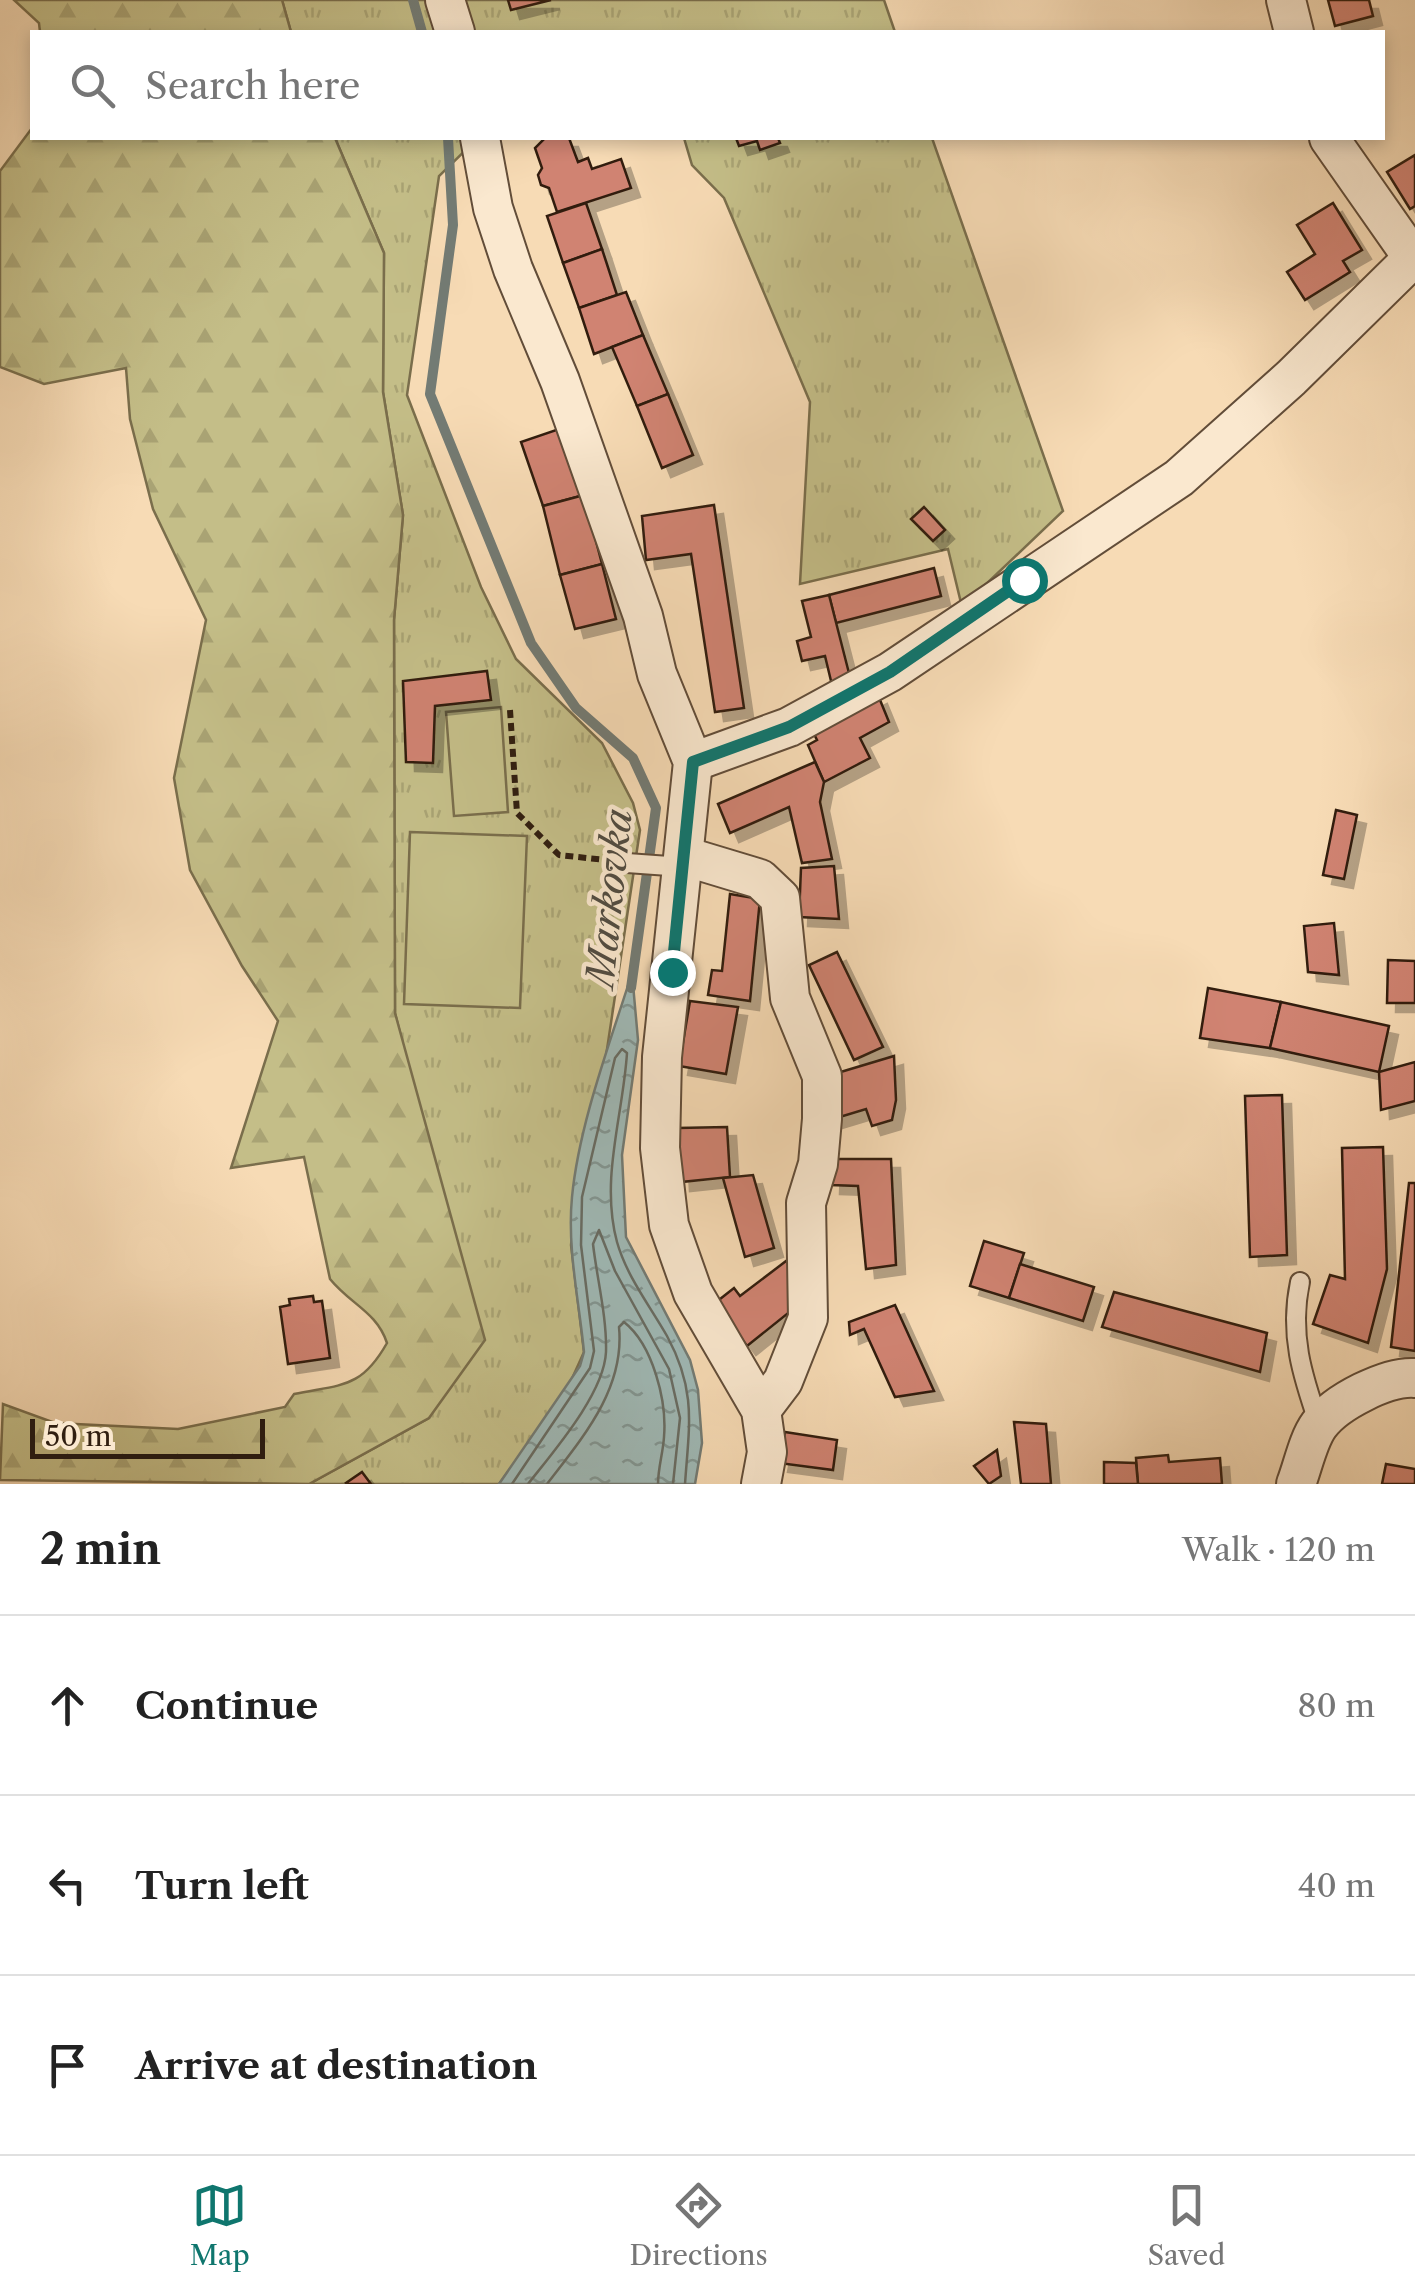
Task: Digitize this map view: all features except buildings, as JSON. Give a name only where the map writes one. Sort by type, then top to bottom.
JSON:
[{"type":"street","points":[[445,0],[453,30]]},
{"type":"street","points":[[1286,0],[1294,30]]},
{"type":"street","points":[[480,140],[493,208],[513,269],[560,381],[643,616],[656,674],[693,762],[675,863],[660,1148],[669,1225],[693,1293],[761,1410],[766,1452],[761,1484]]},
{"type":"street","points":[[693,762],[789,727],[890,672],[1179,478],[1291,378],[1414,257],[1330,140]]},
{"type":"street","points":[[675,863],[760,879],[780,898],[790,998],[822,1076],[818,1164],[806,1203],[808,1318],[790,1369],[761,1410]]},
{"type":"street","points":[[1296,1484],[1319,1425],[1362,1392],[1398,1376],[1415,1378]]},
{"type":"lane","points":[[627,863],[675,863]]},
{"type":"lane","points":[[1300,1282],[1292,1316],[1294,1344],[1319,1425]]},
{"type":"path","points":[[510,710],[518,813],[560,854],[627,863]]},
{"type":"green space","points":[[14,0],[282,0],[290,30],[40,30],[39,23]]},
{"type":"green space","points":[[282,0],[884,0],[894,30],[290,30]]},
{"type":"green space","points":[[30,131],[30,140],[336,140],[384,253],[383,392],[403,515],[394,620],[395,1013],[485,1340],[429,1418],[309,1484],[0,1480],[3,1404],[55,1423],[178,1429],[285,1407],[294,1394],[349,1382],[368,1369],[387,1343],[377,1323],[330,1279],[304,1157],[231,1168],[278,1021],[242,966],[190,870],[174,778],[206,620],[153,509],[130,419],[126,368],[44,384],[0,367],[0,171]]},
{"type":"green space","points":[[336,140],[476,140],[439,176],[407,395],[481,587],[516,659],[602,743],[633,803],[640,830],[606,1056],[582,1147],[571,1245],[584,1352],[565,1394],[499,1484],[309,1484],[429,1418],[403,1045],[395,1013],[394,620],[403,515],[383,392],[384,253]]},
{"type":"green space","points":[[685,140],[933,140],[1063,511],[962,607],[948,549],[800,584],[810,402],[724,198],[692,165]]},
{"type":"green space","points":[[501,707],[508,812],[454,816],[446,712]]},
{"type":"green space","points":[[410,832],[527,836],[520,1008],[404,1004]]},
{"type":"water","points":[[632,973],[638,1040],[622,1155],[626,1237],[690,1360],[698,1390],[702,1443],[695,1484],[499,1484],[580,1366],[584,1352],[572,1255],[572,1197],[588,1113]]},
{"type":"waterway","name":"Markovka","points":[[413,0],[421,30]]},
{"type":"waterway","name":"Markovka","points":[[448,140],[453,225],[430,394],[531,643],[576,708],[633,758],[656,808],[631,988]]},
{"type":"route","points":[[672,972],[693,762],[789,727],[890,672],[1024,580]]}]
